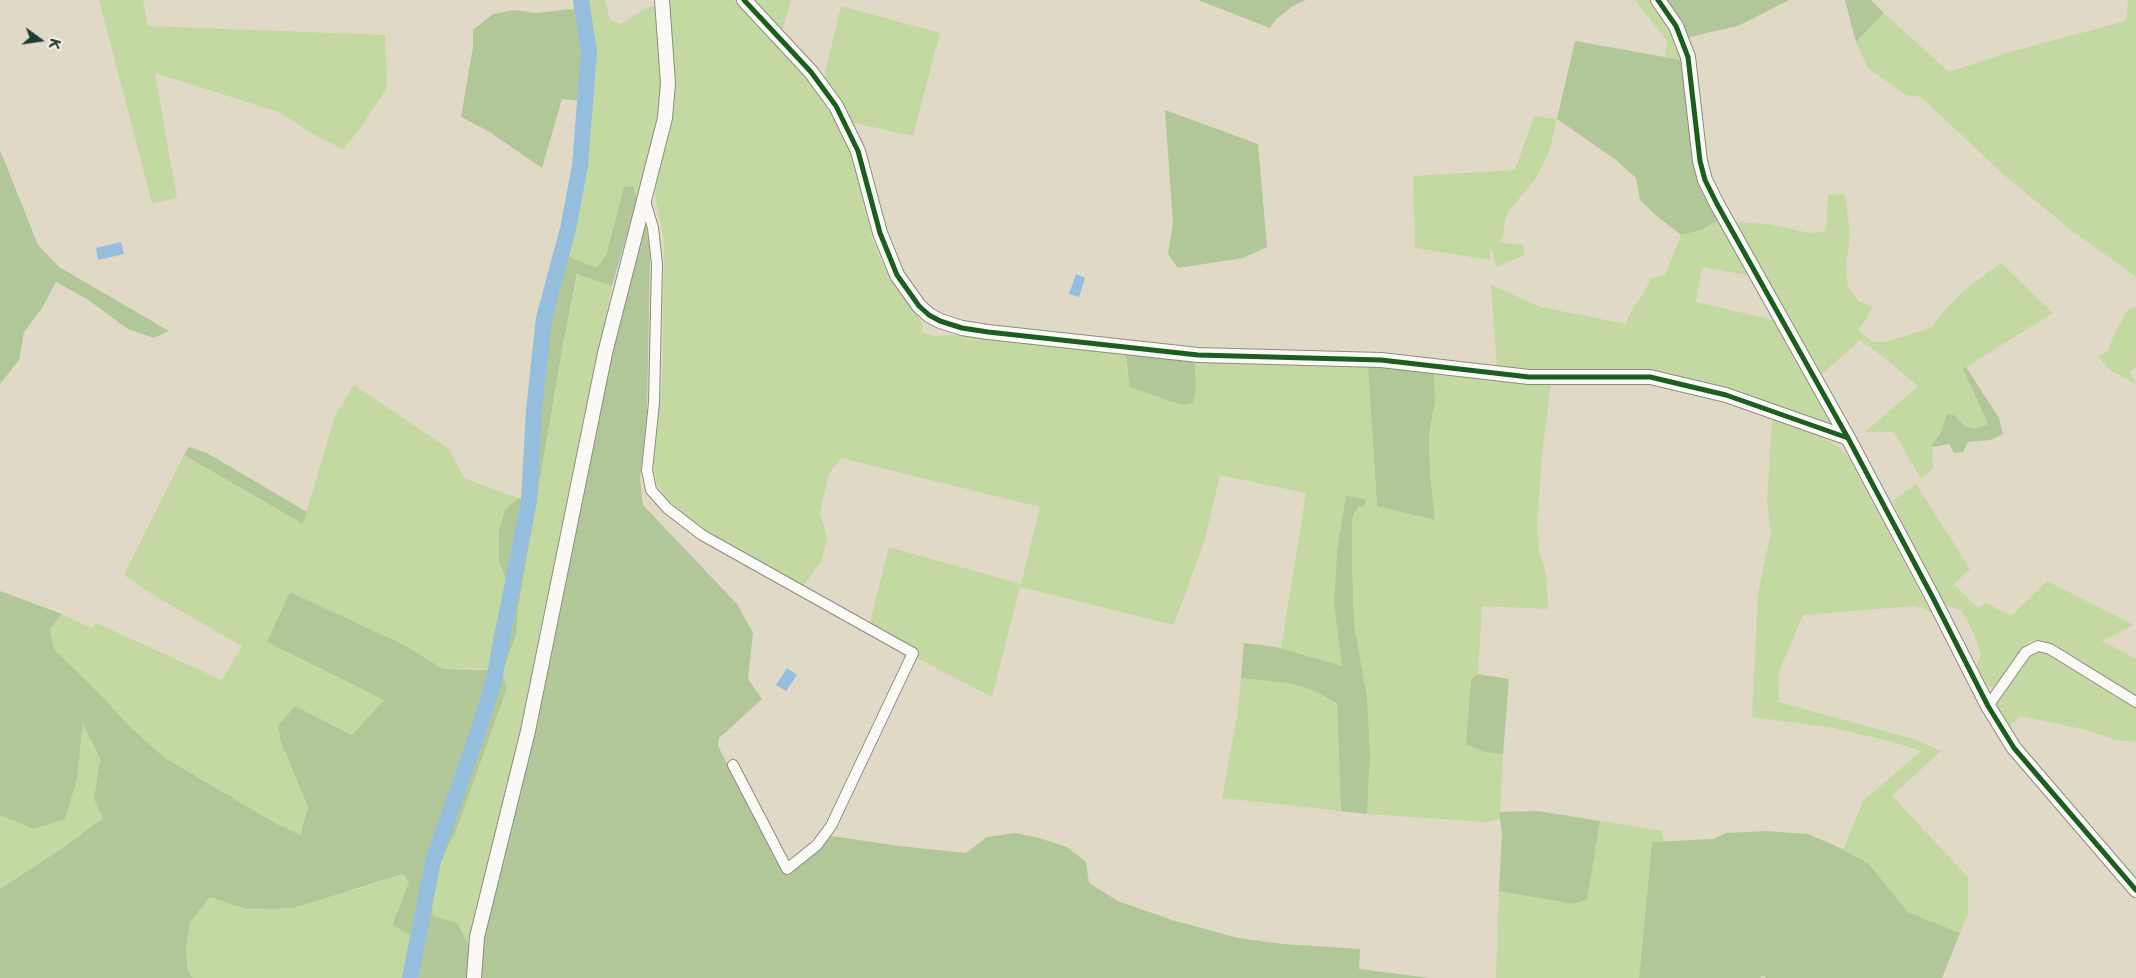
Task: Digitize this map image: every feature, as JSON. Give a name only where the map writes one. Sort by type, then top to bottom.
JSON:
[{"type":"street","points":[[474,978],[480,922],[528,731],[605,353],[660,140],[667,102],[667,63],[662,0]]},
{"type":"street","points":[[744,0],[811,72],[836,106],[858,151],[880,233],[894,269],[907,291],[919,306],[929,315],[940,321],[962,328],[988,332],[1198,355],[1382,360],[1529,377],[1650,377],[1726,395],[1848,438]]},
{"type":"street","points":[[1658,0],[1676,26],[1688,57],[1696,133],[1705,180],[1848,438],[1988,706],[2014,748],[2136,890]]},
{"type":"street","points":[[644,197],[653,228],[657,258],[654,394],[647,470],[651,490],[667,508],[702,535],[913,653],[829,831],[817,845],[788,869],[733,764]]},
{"type":"street","points":[[1988,706],[2026,652],[2038,646],[2050,649],[2136,702]]},
{"type":"green space","points":[[99,0],[143,0],[148,26],[385,35],[387,87],[360,129],[343,149],[316,136],[279,112],[155,73],[177,198],[152,203]]},
{"type":"green space","points":[[581,0],[605,0],[610,20],[621,24],[646,8],[655,5],[663,100],[637,199],[617,212],[606,255],[597,269],[561,254],[568,229],[580,166],[589,52]]},
{"type":"green space","points":[[667,0],[734,0],[811,83],[840,127],[854,161],[872,239],[883,265],[923,324],[922,332],[934,336],[957,335],[1125,353],[1127,374],[1196,387],[1195,360],[1368,365],[1377,506],[1435,520],[1430,474],[1429,433],[1435,402],[1434,372],[1551,384],[1542,455],[1537,527],[1539,549],[1546,573],[1548,609],[1482,606],[1478,674],[1471,680],[1466,744],[1484,752],[1503,754],[1500,819],[1486,822],[1367,814],[1370,756],[1354,625],[1352,560],[1352,519],[1358,506],[1346,496],[1334,604],[1342,666],[1281,649],[1306,493],[1220,475],[1205,539],[1174,625],[1020,587],[992,697],[917,658],[919,653],[869,626],[889,547],[1021,584],[1040,507],[841,458],[829,474],[820,513],[827,537],[822,560],[802,588],[694,523],[668,500],[657,484],[653,465],[662,382],[664,242],[655,195],[656,176],[667,140],[673,100]]},
{"type":"green space","points":[[753,0],[791,0],[782,32]]},
{"type":"green space","points":[[1198,0],[1306,0],[1293,6],[1276,19],[1270,28]]},
{"type":"green space","points":[[1635,0],[1652,0],[1666,20],[1678,44],[1682,60],[1665,56],[1667,41]]},
{"type":"green space","points":[[1666,0],[1789,0],[1738,26],[1689,37],[1683,23]]},
{"type":"green space","points":[[1845,0],[1871,0],[1884,13],[1856,42]]},
{"type":"green space","points":[[2127,0],[2136,0],[2136,277],[2071,230],[2004,175],[1921,97],[1906,95],[1868,68],[1856,42],[1884,13],[1949,72],[2013,51],[2126,21]]},
{"type":"green space","points":[[841,6],[940,33],[913,136],[850,122],[823,81]]},
{"type":"green space","points":[[582,8],[589,52],[585,101],[562,99],[542,168],[488,131],[461,117],[473,47],[473,30],[493,14],[515,10],[536,13]]},
{"type":"green space","points":[[1575,41],[1682,60],[1692,158],[1698,180],[1719,220],[1701,230],[1681,235],[1640,200],[1636,178],[1616,160],[1557,119]]},
{"type":"green space","points":[[1165,110],[1258,144],[1267,247],[1243,258],[1178,268],[1168,254],[1173,224]]},
{"type":"green space","points":[[1534,116],[1557,119],[1549,152],[1536,178],[1508,212],[1503,236],[1498,242],[1523,245],[1525,255],[1496,267],[1491,246],[1490,260],[1415,248],[1413,176],[1515,170]]},
{"type":"green space","points":[[0,150],[38,245],[59,267],[169,331],[154,338],[128,329],[87,299],[56,282],[42,308],[24,332],[19,360],[0,384]]},
{"type":"green space","points":[[633,186],[637,199],[612,286],[577,274],[562,350],[518,609],[516,636],[502,672],[507,688],[455,834],[435,870],[431,899],[433,916],[457,923],[469,945],[468,978],[403,978],[410,935],[392,925],[409,882],[403,874],[293,908],[246,909],[210,897],[190,922],[186,950],[188,972],[193,978],[0,978],[0,889],[58,851],[103,818],[94,799],[100,759],[83,723],[77,779],[65,819],[33,829],[0,815],[0,591],[62,614],[50,629],[54,649],[104,698],[128,725],[165,758],[277,824],[300,835],[308,807],[281,742],[278,726],[295,706],[352,735],[384,700],[267,642],[290,592],[406,646],[443,669],[488,670],[493,637],[506,580],[499,561],[499,531],[505,510],[518,498],[529,501],[544,318],[561,254],[597,268],[606,255],[624,187]]},
{"type":"green space","points":[[1845,194],[1850,233],[1846,267],[1848,287],[1859,301],[1872,307],[1858,330],[1873,342],[1885,342],[1931,328],[1963,291],[2001,263],[2053,313],[1963,369],[1988,424],[1976,429],[1965,426],[1954,415],[1947,414],[1940,434],[1932,444],[1933,469],[1921,479],[1894,432],[1865,432],[1918,386],[1860,340],[1820,376],[1734,222],[1767,224],[1810,233],[1826,231],[1828,195]]},
{"type":"green space","points":[[1719,220],[1752,276],[1702,267],[1696,302],[1773,320],[1819,395],[1831,417],[1829,422],[1823,423],[1694,380],[1642,372],[1497,369],[1491,285],[1541,307],[1626,324],[1632,309],[1644,293],[1651,278],[1665,275],[1681,235],[1701,230]]},
{"type":"green space","points":[[643,221],[646,225],[650,253],[647,410],[640,479],[643,505],[737,604],[753,633],[748,679],[762,699],[719,738],[718,746],[776,860],[788,876],[832,836],[966,853],[987,837],[1016,833],[1067,847],[1086,862],[1089,883],[1118,901],[1172,920],[1238,938],[1283,944],[1360,949],[1359,969],[1430,978],[480,978],[484,934],[600,397]]},
{"type":"green space","points":[[578,274],[612,286],[537,665],[498,828],[472,924],[469,945],[456,923],[433,916],[431,899],[435,870],[455,834],[507,688],[502,672],[516,636],[518,609],[562,350]]},
{"type":"green space","points":[[2136,307],[2136,366],[2130,372],[2136,384],[2110,370],[2098,357],[2108,351],[2115,332],[2128,310]]},
{"type":"green space","points":[[1125,353],[1195,360],[1196,387],[1193,403],[1182,405],[1130,387]]},
{"type":"green space","points":[[1368,365],[1434,372],[1435,402],[1429,433],[1430,474],[1435,520],[1377,506]]},
{"type":"green space","points":[[1966,367],[1999,418],[2003,434],[1990,440],[1968,442],[1963,452],[1954,453],[1949,444],[1932,447],[1932,444],[1940,434],[1947,414],[1954,415],[1965,426],[1976,429],[1988,424],[1963,369]]},
{"type":"green space","points":[[354,385],[448,448],[464,478],[518,498],[505,510],[499,561],[506,580],[493,637],[488,670],[478,668],[443,669],[406,646],[267,642],[384,700],[352,735],[331,723],[281,742],[308,807],[300,835],[277,824],[165,758],[128,725],[104,698],[54,649],[50,629],[62,614],[91,628],[96,623],[222,680],[242,646],[155,596],[124,575],[184,455],[303,524],[335,416]]},
{"type":"green space","points":[[1772,418],[1818,435],[1837,446],[1850,459],[1931,613],[1923,608],[1914,606],[1803,615],[1778,674],[1779,702],[1913,739],[1941,751],[1892,796],[1968,877],[1968,913],[1960,933],[1908,912],[1869,864],[1843,850],[1863,801],[1921,751],[1893,742],[1834,728],[1752,717],[1758,593],[1771,532],[1767,502]]},
{"type":"green space","points":[[189,447],[207,453],[307,512],[303,524],[184,455]]},
{"type":"green space","points":[[1916,484],[1970,569],[1954,584],[1978,608],[1986,603],[2011,616],[2047,581],[2134,625],[2102,641],[2136,659],[2136,696],[2042,640],[2030,641],[1997,686],[1990,687],[1983,682],[1976,666],[1981,655],[1973,632],[1961,610],[1944,605],[1892,501]]},
{"type":"green space","points":[[1346,496],[1366,499],[1364,507],[1358,506],[1352,519],[1352,560],[1354,625],[1367,698],[1370,756],[1367,814],[1341,811],[1337,704],[1315,691],[1289,683],[1241,678],[1244,643],[1276,647],[1342,666],[1334,604],[1337,552]]},
{"type":"green space","points":[[2042,650],[2136,707],[2136,742],[2115,740],[2087,730],[2020,716],[2010,726],[1996,709],[1996,702],[2029,655]]},
{"type":"green space","points":[[1478,674],[1509,679],[1503,754],[1484,752],[1466,744],[1471,679]]},
{"type":"green space","points":[[1241,678],[1289,683],[1315,691],[1337,705],[1341,811],[1222,798],[1237,717]]},
{"type":"green space","points":[[83,722],[100,759],[94,799],[103,818],[58,851],[0,889],[0,815],[33,829],[77,779]]},
{"type":"green space","points":[[1538,811],[1600,821],[1587,900],[1573,904],[1499,891],[1502,833],[1499,812]]},
{"type":"green space","points":[[1600,821],[1662,831],[1664,841],[1652,842],[1639,978],[1496,978],[1499,891],[1573,904],[1587,900]]},
{"type":"green space","points":[[1766,831],[1808,834],[1838,847],[1869,864],[1908,912],[1960,933],[1942,978],[1766,978],[1763,975],[1760,978],[1639,978],[1652,842],[1713,839],[1726,833]]},
{"type":"green space","points":[[403,874],[409,882],[392,925],[410,935],[403,978],[193,978],[188,972],[186,950],[190,922],[210,896],[246,909],[355,890]]},
{"type":"water","points":[[121,242],[124,254],[98,260],[96,248]]},
{"type":"water","points":[[1076,274],[1085,278],[1079,297],[1069,294]]},
{"type":"water","points":[[787,668],[797,675],[786,691],[776,685]]},
{"type":"waterway","points":[[410,978],[433,861],[494,680],[529,501],[534,410],[544,318],[568,229],[580,166],[589,52],[581,0]]},
{"type":"cycle path","points":[[744,0],[811,72],[836,106],[858,151],[880,233],[897,275],[919,306],[929,315],[940,321],[962,328],[988,332],[1198,355],[1381,360],[1529,377],[1650,377],[1726,395],[1848,438]]},
{"type":"cycle path","points":[[1658,0],[1676,26],[1688,57],[1700,161],[1705,180],[1717,204],[1848,438],[1988,706],[2014,748],[2136,890]]}]
